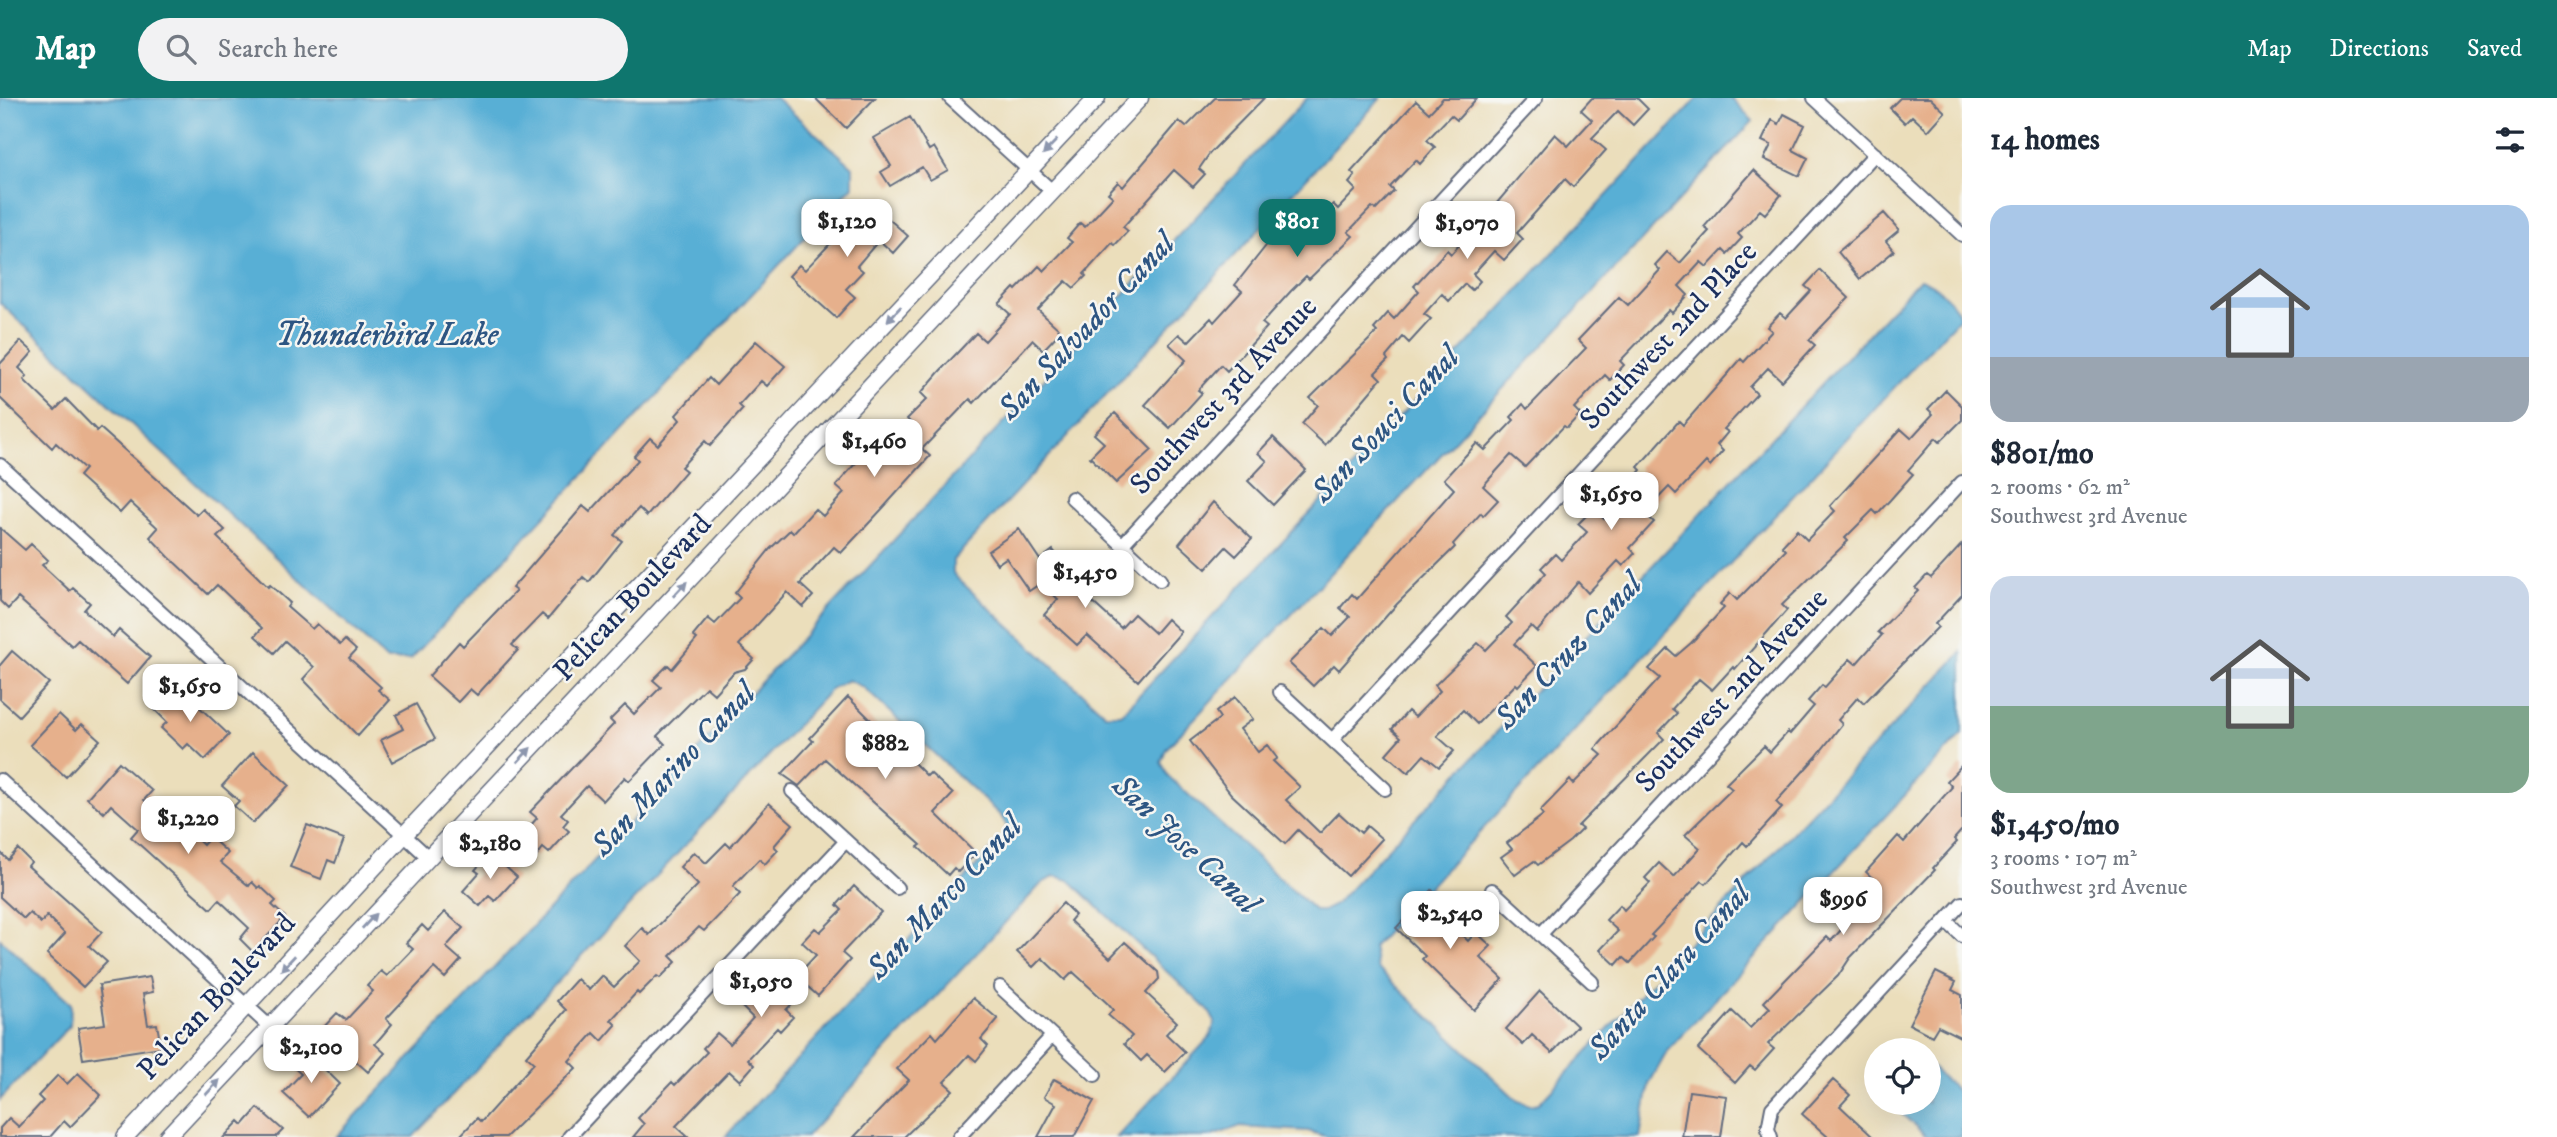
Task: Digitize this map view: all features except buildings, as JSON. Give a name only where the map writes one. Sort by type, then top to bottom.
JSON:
[{"type":"street","points":[[950,98],[1052,191]]},
{"type":"street","name":"Pelican Boulevard","points":[[125,1137],[404,835],[1097,98]]},
{"type":"street","name":"Pelican Boulevard","points":[[167,1137],[1140,98]]},
{"type":"street","name":"Southwest 3rd Avenue","points":[[1122,545],[1536,98]]},
{"type":"street","points":[[1814,98],[1962,235]]},
{"type":"street","name":"Southwest 2nd Place","points":[[1332,740],[1875,154]]},
{"type":"street","points":[[0,465],[428,857]]},
{"type":"street","name":"Southwest 2nd Avenue","points":[[1540,935],[1962,482]]},
{"type":"street","points":[[731,488],[755,509]]},
{"type":"street","points":[[1072,498],[1160,580]]},
{"type":"street","points":[[1280,692],[1385,789]]},
{"type":"street","points":[[0,780],[270,1027]]},
{"type":"street","points":[[792,791],[897,888]]},
{"type":"street","points":[[569,1137],[846,841]]},
{"type":"street","points":[[1492,890],[1592,982]]},
{"type":"street","points":[[1770,1133],[1772,1108],[1962,903]]},
{"type":"street","points":[[1946,921],[1962,936]]},
{"type":"street","points":[[1000,987],[1095,1075]]},
{"type":"street","points":[[959,1137],[1052,1037]]},
{"type":"water","name":"Thunderbird Lake","points":[[0,98],[776,98],[853,167],[853,186],[411,659],[387,660],[0,303]]},
{"type":"water","points":[[1307,98],[1381,98],[953,560],[953,573],[958,579],[1105,714],[1120,714],[1125,710],[1698,98],[1731,98],[1753,121],[1166,749],[1161,762],[1168,776],[1315,911],[1323,911],[1335,905],[1920,279],[1944,294],[1960,317],[1373,947],[1377,968],[1518,1101],[1530,1105],[1539,1103],[1962,652],[1962,734],[1668,1050],[1649,1084],[1640,1137],[1328,1137],[1308,1131],[1238,1127],[1209,1137],[1117,1137],[1210,1037],[1215,1022],[1209,1011],[1069,880],[1055,876],[1042,883],[806,1137],[725,1137],[1007,833],[1007,826],[1001,816],[863,687],[848,680],[832,688],[413,1137],[336,1137]]},
{"type":"water","points":[[0,939],[71,1004],[70,1025],[0,1100]]},
{"type":"water","points":[[1941,1076],[1962,1096],[1962,1137],[1927,1137],[1903,1115],[1941,1115]]},
{"type":"water label","name":"San Salvador Canal","points":[[1087,327]]},
{"type":"water label","name":"San Souci Canal","points":[[1386,425]]},
{"type":"water label","name":"San Cruz Canal","points":[[1569,652]]},
{"type":"water label","name":"San Marino Canal","points":[[674,770]]},
{"type":"water label","name":"San Jose Canal","points":[[1185,845]]},
{"type":"water label","name":"San Marco Canal","points":[[945,898]]},
{"type":"water label","name":"Santa Clara Canal","points":[[1670,972]]}]
